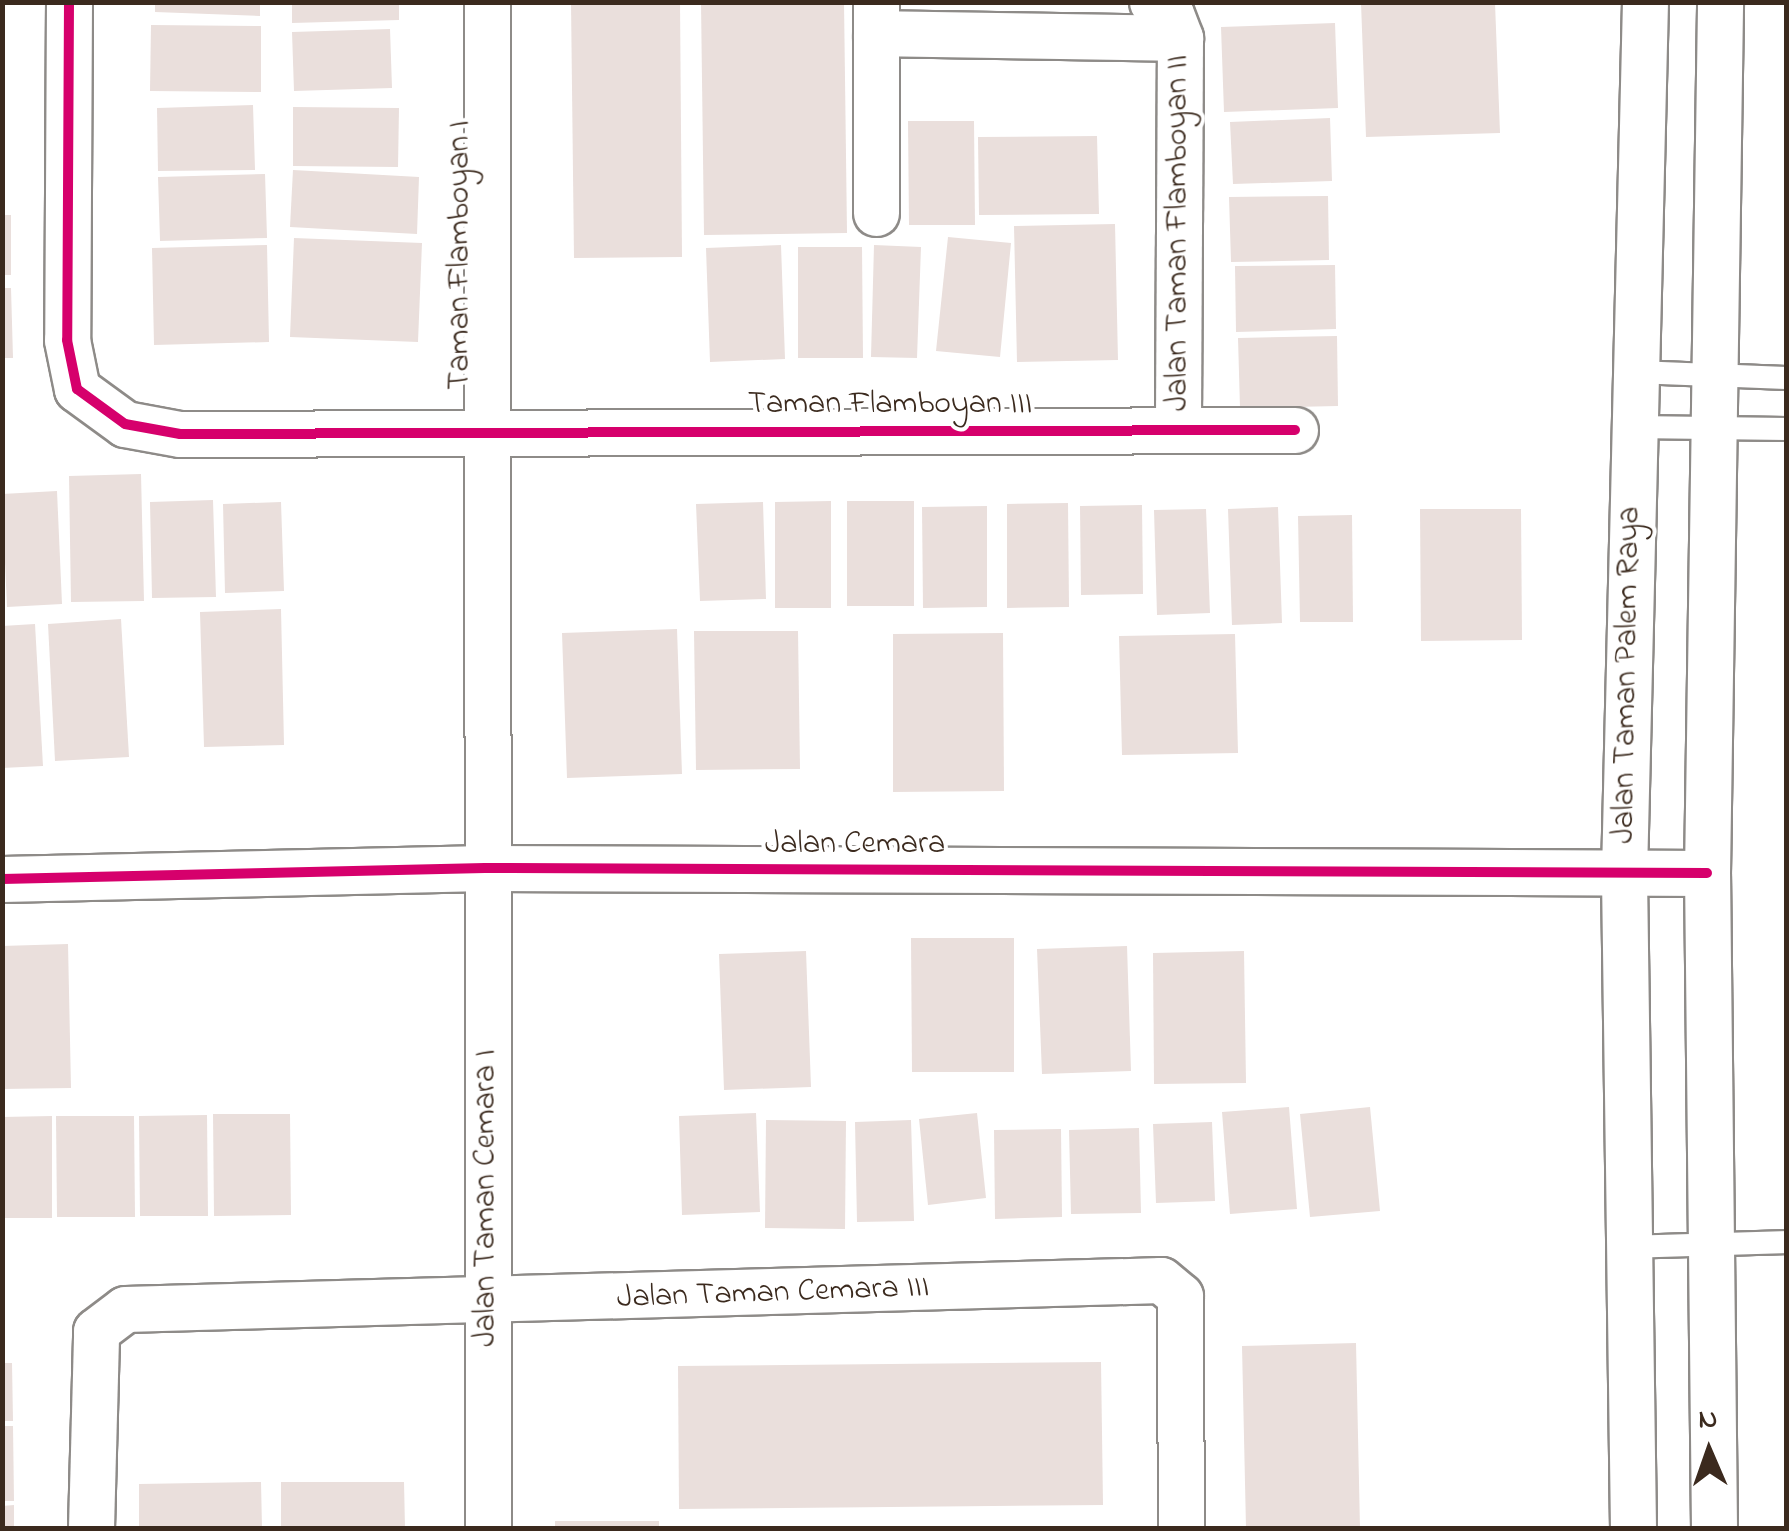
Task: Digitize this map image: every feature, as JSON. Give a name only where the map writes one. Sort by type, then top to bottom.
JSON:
[{"type":"street","name":"Taman Flamboyan III","points":[[70,2],[66,340],[76,389],[125,424],[180,434],[1295,430]]},
{"type":"street","name":"Taman Flamboyan I","points":[[485,868],[486,2]]},
{"type":"street","name":"Jalan Taman Flamboyan II","points":[[1152,2],[1170,14],[1180,38],[1178,428]]},
{"type":"street","name":"Jalan Taman Palem Raya","points":[[1634,1528],[1624,872],[1645,2]]},
{"type":"street","points":[[1714,1528],[1706,1244],[1706,874],[1720,2]]},
{"type":"street","name":"Jalan Taman Flamboyan II","points":[[876,214],[876,18],[1180,38]]},
{"type":"street","name":"Jalan Cemara","points":[[2,879],[485,868],[1706,874]]},
{"type":"street","name":"Jalan Taman Cemara I","points":[[485,868],[488,1528]]},
{"type":"street","name":"Jalan Taman Cemara III","points":[[92,1528],[96,1331],[125,1309],[488,1305],[1174,1284],[1181,1528]]},
{"type":"lane","points":[[1636,372],[1786,378]]},
{"type":"lane","points":[[1634,427],[1786,430]]},
{"type":"lane","points":[[1629,1247],[1786,1242]]},
{"type":"building","points":[[155,2],[260,2],[260,16],[155,12]]},
{"type":"building","points":[[292,2],[399,2],[399,20],[292,23]]},
{"type":"building","points":[[571,2],[680,2],[682,257],[574,258]]},
{"type":"building","points":[[701,2],[844,2],[847,233],[704,235]]},
{"type":"building","points":[[1361,3],[1495,3],[1500,133],[1366,137]]},
{"type":"building","points":[[1335,23],[1338,108],[1224,112],[1221,27]]},
{"type":"building","points":[[151,25],[261,26],[261,92],[150,91]]},
{"type":"building","points":[[390,29],[392,88],[294,91],[292,32]]},
{"type":"building","points":[[253,105],[255,170],[158,171],[157,108]]},
{"type":"building","points":[[293,107],[399,108],[398,167],[293,166]]},
{"type":"building","points":[[1330,118],[1332,181],[1233,184],[1230,122]]},
{"type":"building","points":[[908,121],[974,121],[975,225],[909,225]]},
{"type":"building","points":[[1097,136],[1099,214],[979,215],[978,137]]},
{"type":"building","points":[[293,170],[419,177],[417,234],[290,227]]},
{"type":"building","points":[[265,174],[267,238],[160,241],[158,177]]},
{"type":"building","points":[[1328,196],[1329,260],[1231,262],[1229,197]]},
{"type":"building","points":[[2,215],[11,215],[11,275],[2,275]]},
{"type":"building","points":[[1115,224],[1118,360],[1017,362],[1014,226]]},
{"type":"building","points":[[948,237],[1011,243],[1000,357],[936,351]]},
{"type":"building","points":[[294,238],[422,243],[418,342],[290,337]]},
{"type":"building","points":[[267,245],[269,342],[154,345],[152,248]]},
{"type":"building","points":[[781,245],[785,359],[710,362],[706,248]]},
{"type":"building","points":[[874,245],[921,247],[917,358],[871,357]]},
{"type":"building","points":[[798,247],[862,247],[863,358],[798,358]]},
{"type":"building","points":[[1335,265],[1336,329],[1236,332],[1235,266]]},
{"type":"building","points":[[2,288],[11,288],[13,358],[2,358]]},
{"type":"building","points":[[1337,336],[1338,406],[1240,408],[1238,338]]},
{"type":"building","points":[[141,474],[144,601],[71,602],[69,476]]},
{"type":"building","points":[[57,491],[62,604],[7,607],[2,494]]},
{"type":"building","points":[[213,500],[216,597],[152,598],[150,502]]},
{"type":"building","points":[[831,501],[831,608],[775,608],[775,502]]},
{"type":"building","points":[[847,501],[914,501],[914,606],[847,606]]},
{"type":"building","points":[[281,502],[284,591],[225,593],[223,504]]},
{"type":"building","points":[[763,502],[766,599],[700,601],[696,504]]},
{"type":"building","points":[[1068,503],[1069,607],[1007,608],[1007,504]]},
{"type":"building","points":[[1142,505],[1143,594],[1081,595],[1080,506]]},
{"type":"building","points":[[987,506],[987,607],[923,608],[922,507]]},
{"type":"building","points":[[1278,507],[1282,623],[1232,625],[1228,509]]},
{"type":"building","points":[[1206,509],[1210,613],[1157,615],[1154,510]]},
{"type":"building","points":[[1420,509],[1521,509],[1522,640],[1421,641]]},
{"type":"building","points":[[1352,515],[1353,622],[1300,622],[1298,516]]},
{"type":"building","points":[[281,609],[284,745],[204,747],[200,612]]},
{"type":"building","points":[[121,619],[129,757],[55,761],[48,624]]},
{"type":"building","points":[[35,624],[43,766],[2,768],[2,626]]},
{"type":"building","points":[[677,629],[682,774],[567,778],[562,633]]},
{"type":"building","points":[[694,631],[798,631],[800,769],[696,770]]},
{"type":"building","points":[[1003,633],[1004,791],[893,792],[893,634]]},
{"type":"building","points":[[1235,634],[1238,753],[1122,755],[1119,636]]},
{"type":"building","points":[[911,938],[1014,938],[1014,1072],[912,1072]]},
{"type":"building","points":[[68,944],[71,1088],[2,1089],[2,946]]},
{"type":"building","points":[[1127,946],[1131,1071],[1042,1074],[1037,949]]},
{"type":"building","points":[[806,951],[811,1087],[724,1090],[719,954]]},
{"type":"building","points":[[1244,951],[1246,1083],[1154,1084],[1153,953]]},
{"type":"building","points":[[1289,1107],[1297,1209],[1230,1214],[1222,1112]]},
{"type":"building","points":[[1370,1107],[1380,1211],[1310,1217],[1300,1114]]},
{"type":"building","points":[[756,1113],[760,1212],[682,1215],[679,1116]]},
{"type":"building","points":[[977,1113],[986,1198],[928,1205],[919,1119]]},
{"type":"building","points":[[213,1114],[290,1114],[291,1215],[214,1216]]},
{"type":"building","points":[[207,1115],[208,1216],[140,1216],[139,1116]]},
{"type":"building","points":[[52,1116],[52,1218],[2,1218],[2,1117]]},
{"type":"building","points":[[56,1116],[134,1116],[135,1217],[57,1217]]},
{"type":"building","points":[[766,1120],[846,1121],[845,1229],[765,1228]]},
{"type":"building","points":[[911,1120],[914,1221],[857,1222],[855,1122]]},
{"type":"building","points":[[1212,1122],[1215,1201],[1156,1203],[1153,1124]]},
{"type":"building","points":[[1139,1128],[1141,1213],[1071,1214],[1069,1130]]},
{"type":"building","points":[[1061,1129],[1062,1217],[995,1219],[994,1130]]},
{"type":"building","points":[[1356,1343],[1360,1528],[1246,1528],[1242,1346]]},
{"type":"building","points":[[1101,1362],[1103,1505],[679,1509],[678,1366]]},
{"type":"building","points":[[2,1363],[12,1363],[13,1421],[2,1421]]},
{"type":"building","points":[[2,1426],[13,1426],[14,1501],[2,1501]]},
{"type":"building","points":[[261,1482],[262,1528],[139,1528],[139,1484]]},
{"type":"building","points":[[281,1482],[404,1482],[405,1528],[281,1528]]},
{"type":"building","points":[[14,1505],[14,1528],[2,1528],[2,1506]]},
{"type":"building","points":[[555,1521],[659,1521],[659,1528],[555,1528]]},
{"type":"cycle path","points":[[69,2],[67,340],[77,389],[125,424],[180,434],[1295,430]]},
{"type":"cycle path","points":[[2,879],[485,868],[1707,873]]}]
